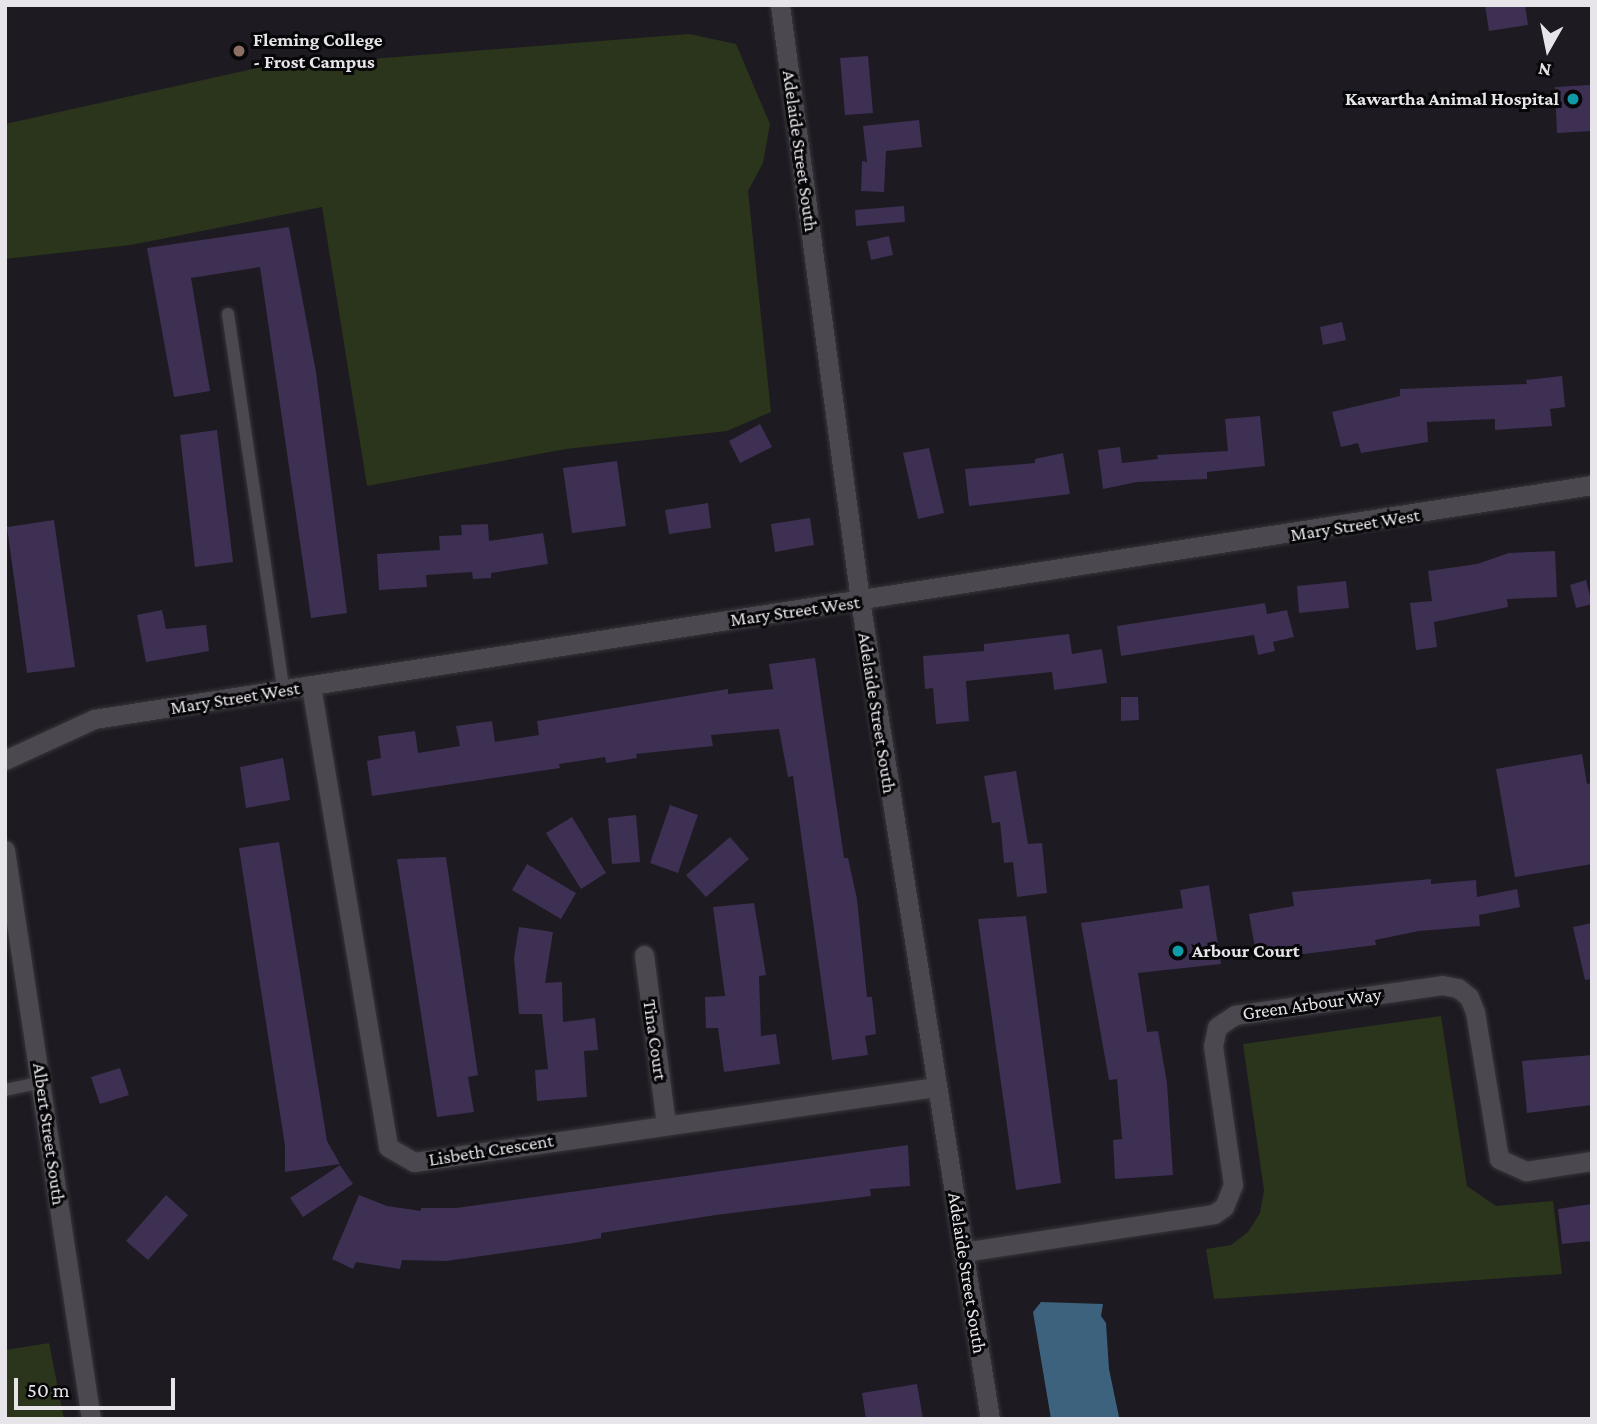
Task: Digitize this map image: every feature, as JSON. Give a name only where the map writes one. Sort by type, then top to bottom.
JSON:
[{"type":"street","name":"Adelaide Street South","points":[[780,5],[860,600],[935,1087],[990,1419]]},
{"type":"street","name":"Mary Street West","points":[[5,760],[94,719],[284,692],[1592,485]]},
{"type":"street","name":"Lisbeth Crescent","points":[[311,686],[388,1147],[414,1162],[935,1087]]},
{"type":"street","name":"Albert Street South","points":[[5,850],[91,1419]]},
{"type":"street","name":"Tina Court","points":[[644,955],[666,1124]]},
{"type":"street","name":"Green Arbour Way","points":[[963,1252],[1213,1214],[1224,1208],[1233,1185],[1213,1046],[1217,1027],[1236,1015],[1442,985],[1458,988],[1469,997],[1499,1159],[1526,1171],[1592,1161]]},
{"type":"lane","points":[[228,314],[284,692]]},
{"type":"lane","points":[[5,1090],[42,1082]]},
{"type":"green space","points":[[689,34],[736,44],[770,124],[763,163],[748,191],[771,412],[727,431],[566,449],[367,486],[322,207],[131,245],[5,259],[5,124],[257,68]]},
{"type":"green space","points":[[1441,1016],[1467,1186],[1496,1206],[1553,1201],[1562,1274],[1214,1299],[1206,1249],[1231,1245],[1248,1232],[1260,1213],[1264,1190],[1243,1044]]},
{"type":"green space","points":[[49,1343],[64,1419],[5,1419],[5,1350]]},
{"type":"water","points":[[1041,1302],[1103,1304],[1101,1316],[1106,1323],[1109,1369],[1119,1417],[1051,1419],[1033,1312]]},
{"type":"building","points":[[1485,5],[1525,5],[1528,25],[1489,31]]},
{"type":"building","points":[[868,56],[873,113],[845,115],[840,58]]},
{"type":"building","name":"Kawartha Animal Hospital","points":[[1590,85],[1592,131],[1557,133],[1555,87]]},
{"type":"building","points":[[919,120],[922,147],[886,151],[884,192],[861,191],[862,161],[867,162],[863,126]]},
{"type":"building","points":[[904,206],[905,222],[856,226],[855,210]]},
{"type":"building","points":[[289,227],[316,372],[347,613],[311,618],[260,267],[191,278],[210,391],[174,397],[147,248]]},
{"type":"building","points":[[889,236],[893,255],[871,260],[867,241]]},
{"type":"building","points":[[1342,322],[1346,340],[1323,345],[1320,327]]},
{"type":"building","points":[[1562,376],[1565,407],[1550,409],[1552,426],[1495,430],[1495,419],[1427,422],[1428,442],[1361,453],[1358,443],[1341,447],[1332,412],[1400,396],[1400,389],[1527,384],[1526,380]]},
{"type":"building","points":[[1260,416],[1265,466],[1207,472],[1207,479],[1137,482],[1103,489],[1098,450],[1120,447],[1122,463],[1158,459],[1157,455],[1228,451],[1225,419]]},
{"type":"building","points":[[760,424],[772,447],[740,463],[729,441]]},
{"type":"building","points":[[217,430],[233,562],[195,567],[180,435]]},
{"type":"building","points":[[929,448],[944,513],[918,519],[903,453]]},
{"type":"building","points":[[1063,453],[1070,494],[969,506],[965,469],[1035,463],[1035,459]]},
{"type":"building","points":[[617,461],[626,526],[572,533],[563,468]]},
{"type":"building","points":[[708,503],[711,528],[669,534],[665,510]]},
{"type":"building","points":[[810,518],[814,545],[775,552],[771,524]]},
{"type":"building","points":[[54,520],[75,667],[27,673],[7,527]]},
{"type":"building","points":[[488,524],[489,541],[543,533],[548,564],[491,573],[491,578],[473,579],[472,572],[426,575],[427,587],[379,590],[377,554],[440,550],[439,536],[462,535],[461,525]]},
{"type":"building","points":[[1555,551],[1557,597],[1507,599],[1508,607],[1434,622],[1437,647],[1416,650],[1410,603],[1432,601],[1428,571],[1477,564],[1509,553]]},
{"type":"building","points":[[1586,580],[1592,604],[1576,608],[1570,585]]},
{"type":"building","points":[[1346,581],[1349,608],[1299,613],[1297,586]]},
{"type":"building","points":[[1265,603],[1267,614],[1287,610],[1294,637],[1273,642],[1275,651],[1258,655],[1254,635],[1121,656],[1117,626]]},
{"type":"building","points":[[162,610],[166,629],[206,625],[209,651],[146,662],[137,615]]},
{"type":"building","points":[[1069,634],[1072,654],[1102,649],[1107,683],[1054,690],[1052,672],[966,681],[969,721],[936,724],[933,688],[925,689],[923,656],[984,651],[984,644]]},
{"type":"building","points":[[815,658],[844,858],[848,858],[857,899],[867,997],[872,997],[876,1034],[865,1036],[868,1055],[832,1060],[793,776],[788,777],[779,729],[711,735],[713,746],[636,754],[637,758],[606,763],[605,757],[559,764],[560,768],[372,796],[367,761],[381,758],[378,736],[415,731],[418,753],[460,746],[456,726],[492,721],[495,742],[539,735],[537,721],[728,689],[728,694],[773,689],[769,664]]},
{"type":"building","points":[[1121,697],[1138,697],[1139,720],[1121,721]]},
{"type":"building","points":[[1582,754],[1587,784],[1592,783],[1592,864],[1515,877],[1496,769]]},
{"type":"building","points":[[283,758],[290,800],[246,808],[240,767]]},
{"type":"building","points":[[1016,771],[1028,844],[1042,843],[1047,893],[1017,897],[1013,862],[1004,863],[1000,822],[992,823],[984,776]]},
{"type":"building","points":[[670,805],[698,815],[678,873],[650,863]]},
{"type":"building","points":[[636,815],[640,862],[612,864],[608,818]]},
{"type":"building","points":[[572,817],[606,873],[581,889],[546,833]]},
{"type":"building","points":[[730,837],[749,859],[706,897],[686,875]]},
{"type":"building","points":[[279,842],[327,1141],[340,1164],[285,1172],[285,1146],[239,848]]},
{"type":"building","points":[[446,857],[478,1075],[468,1077],[474,1112],[437,1117],[397,859]]},
{"type":"building","points":[[527,864],[576,893],[561,919],[512,890]]},
{"type":"building","points":[[1431,879],[1431,884],[1476,880],[1477,897],[1517,889],[1520,907],[1479,915],[1480,926],[1419,931],[1375,940],[1376,945],[1257,960],[1249,914],[1294,906],[1292,892]]},
{"type":"building","points":[[1209,885],[1221,964],[1138,973],[1147,1032],[1158,1031],[1167,1083],[1173,1175],[1115,1179],[1113,1140],[1122,1139],[1117,1079],[1109,1080],[1081,923],[1183,908],[1180,890]]},
{"type":"building","points":[[754,903],[766,975],[759,976],[761,1036],[776,1034],[780,1064],[724,1072],[718,1028],[706,1028],[705,997],[725,996],[713,907]]},
{"type":"building","points":[[1026,916],[1061,1183],[1016,1190],[978,919]]},
{"type":"building","points":[[1592,923],[1592,979],[1585,980],[1573,927]]},
{"type":"building","points":[[519,927],[553,932],[545,983],[562,982],[563,1022],[595,1018],[598,1050],[584,1051],[587,1097],[537,1101],[535,1070],[548,1069],[542,1014],[519,1014],[514,958]]},
{"type":"building","points":[[1592,1055],[1592,1105],[1527,1113],[1522,1061]]},
{"type":"building","points":[[120,1068],[129,1095],[100,1104],[91,1077]]},
{"type":"building","points":[[908,1145],[910,1186],[870,1189],[871,1196],[716,1215],[601,1233],[601,1238],[574,1243],[446,1261],[402,1260],[400,1269],[356,1262],[353,1269],[332,1259],[359,1195],[387,1206],[421,1211],[421,1208],[456,1208]]},
{"type":"building","points":[[340,1165],[353,1184],[303,1217],[290,1198]]},
{"type":"building","points":[[166,1195],[188,1215],[148,1260],[126,1241]]},
{"type":"building","points":[[1592,1204],[1592,1241],[1562,1244],[1558,1209]]},
{"type":"building","points":[[917,1384],[923,1419],[866,1419],[862,1393]]},
{"type":"place","name":"Fleming College - Frost Campus","points":[[239,51]]},
{"type":"place","name":"Kawartha Animal Hospital","points":[[1573,99]]},
{"type":"place","name":"Arbour Court","points":[[1178,951]]}]
